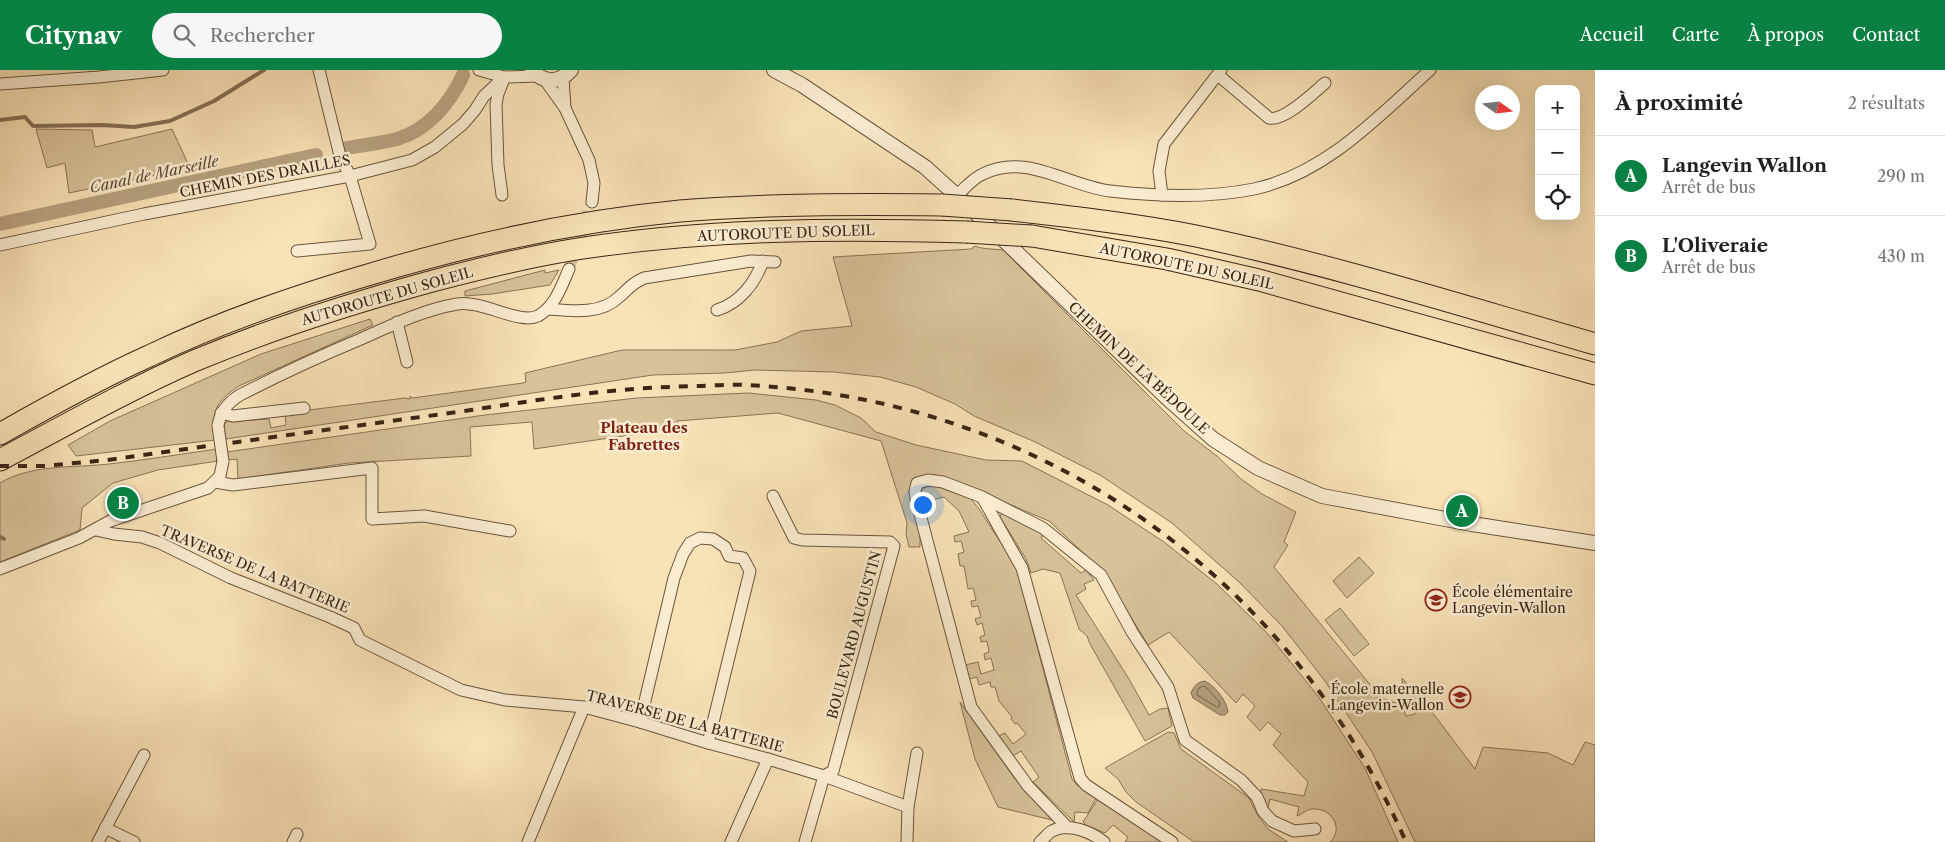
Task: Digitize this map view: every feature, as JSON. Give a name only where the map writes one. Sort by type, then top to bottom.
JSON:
[{"type":"highway","name":"AUTOROUTE DU SOLEIL","points":[[0,434],[149,356],[304,294],[436,254],[574,226],[679,211],[788,205],[949,200],[1166,231],[1246,248],[1376,282],[1595,344]]},
{"type":"highway","name":"AUTOROUTE DU SOLEIL","points":[[0,460],[155,379],[244,341],[316,315],[471,271],[577,249],[682,236],[790,231],[881,230],[1032,236],[1167,259],[1250,278],[1595,374]]},
{"type":"street","points":[[0,84],[163,70]]},
{"type":"street","points":[[297,251],[370,244],[350,176],[340,156],[318,70]]},
{"type":"street","points":[[479,70],[513,75],[538,75],[554,80],[568,73]]},
{"type":"street","name":"CHEMIN DE LA BÉDOULE","points":[[774,70],[802,85],[924,167],[949,200],[1213,439],[1258,468],[1299,487],[1329,498],[1472,524],[1595,543]]},
{"type":"street","points":[[949,200],[982,174],[1003,168],[1026,166],[1108,191],[1201,194],[1254,189],[1292,177],[1341,148],[1380,116],[1430,70]]},
{"type":"street","points":[[565,108],[568,73]]},
{"type":"street","points":[[1162,194],[1159,171],[1164,144],[1220,73],[1269,118],[1274,119],[1285,115],[1325,82]]},
{"type":"street","points":[[502,195],[498,165],[496,104],[498,94],[513,75]]},
{"type":"street","name":"CHEMIN DES DRAILLES","points":[[0,245],[144,214],[350,176],[412,160],[435,147],[463,124],[484,96],[513,75]]},
{"type":"street","points":[[538,75],[565,108],[589,160],[594,183],[592,202]]},
{"type":"street","points":[[548,309],[574,312],[607,307],[620,297],[631,284],[644,278],[751,261],[775,262]]},
{"type":"street","points":[[717,310],[729,306],[739,299],[754,280],[763,261]]},
{"type":"street","points":[[0,569],[79,538],[124,516],[208,488],[220,476],[222,461],[218,426],[221,413],[232,400],[248,391],[397,322],[440,308],[460,304],[476,304],[528,319],[538,316],[548,309],[555,300],[569,269]]},
{"type":"street","points":[[397,322],[407,362]]},
{"type":"street","points":[[221,413],[233,416],[304,408]]},
{"type":"street","points":[[215,482],[233,485],[372,468],[372,520],[424,516],[510,531]]},
{"type":"street","points":[[1068,828],[1028,786],[971,707],[916,499],[917,483],[928,480],[942,482],[982,497],[1043,528],[1101,576],[1132,632],[1168,687],[1185,740],[1241,780],[1257,797],[1263,811],[1272,821],[1294,831],[1316,828]]},
{"type":"street","name":"BOULEVARD AUGUSTIN","points":[[773,496],[794,538],[802,540],[890,542],[894,546],[833,771],[824,776],[805,842]]},
{"type":"street","points":[[982,497],[1022,568],[1080,778],[1086,785],[1172,842]]},
{"type":"street","name":"TRAVERSE DE LA BATTERIE","points":[[96,530],[142,537],[160,543],[231,578],[330,617],[354,628],[360,640],[461,690],[506,700],[584,708],[640,722],[708,743],[768,758],[824,776],[908,807]]},
{"type":"street","points":[[640,722],[674,578],[683,554],[690,543],[700,538],[713,539],[725,547],[729,556],[743,558],[750,571],[708,743]]},
{"type":"street","points":[[528,842],[584,708]]},
{"type":"street","points":[[908,842],[908,807],[917,753]]},
{"type":"street","points":[[98,842],[144,755]]},
{"type":"street","points":[[731,842],[768,758]]},
{"type":"street","points":[[105,828],[134,842]]},
{"type":"street","points":[[1040,842],[1052,831],[1068,828],[1095,835],[1104,842]]},
{"type":"street","points":[[1076,842],[1080,830]]},
{"type":"shaded area","points":[[36,129],[92,130],[95,147],[172,129],[190,168],[69,193],[65,163],[47,168]]},
{"type":"shaded area","points":[[975,246],[1003,250],[1184,431],[1217,456],[1241,479],[1262,494],[1296,512],[1284,542],[1288,545],[1274,567],[1381,698],[1402,705],[1406,716],[1415,714],[1418,709],[1414,699],[1403,691],[1402,678],[1435,716],[1475,769],[1483,747],[1548,753],[1573,765],[1585,742],[1595,745],[1595,842],[1415,842],[1372,752],[1325,681],[1282,626],[1239,582],[1172,523],[1100,475],[1033,441],[974,416],[955,404],[916,387],[880,377],[834,372],[755,370],[725,373],[653,375],[226,439],[224,426],[226,422],[269,419],[271,428],[286,425],[285,413],[405,398],[410,399],[410,396],[412,398],[523,383],[526,382],[525,373],[622,350],[735,350],[777,342],[801,331],[852,326],[833,257],[971,249]]},
{"type":"shaded area","points":[[545,270],[545,273],[559,270],[550,285],[465,296],[465,291]]},
{"type":"shaded area","points":[[370,319],[373,325],[239,386],[224,397],[216,408],[214,422],[215,440],[76,456],[68,445],[110,421],[261,354]]},
{"type":"shaded area","points":[[748,393],[816,400],[835,405],[861,418],[876,432],[916,445],[986,460],[1022,461],[1108,505],[1164,542],[1217,584],[1268,634],[1318,696],[1365,768],[1398,842],[1330,842],[1334,837],[1336,826],[1331,816],[1326,812],[1312,809],[1297,816],[1299,807],[1270,799],[1268,808],[1261,796],[1261,789],[1304,796],[1308,782],[1273,745],[1281,734],[1268,722],[1260,731],[1247,717],[1255,706],[1243,694],[1236,703],[1169,632],[1148,645],[1103,571],[1049,521],[987,495],[920,478],[920,547],[909,547],[906,534],[907,523],[881,441],[778,413],[677,421],[678,428],[534,449],[532,422],[470,427],[471,456],[349,463],[238,479],[237,459],[228,460],[227,452],[485,415],[637,398]]},
{"type":"shaded area","points":[[217,449],[218,461],[158,470],[113,483],[82,508],[80,530],[0,562],[0,483],[12,477],[39,470],[109,464]]},
{"type":"shaded area","points":[[936,486],[971,499],[1016,566],[1072,779],[1077,785],[1097,797],[1088,813],[1075,812],[1074,822],[1033,782],[1039,777],[1021,751],[1013,756],[999,736],[1005,733],[1013,744],[1026,734],[1017,723],[1015,724],[1011,719],[1012,717],[999,701],[995,687],[991,687],[990,682],[979,685],[977,677],[969,679],[965,665],[978,662],[981,674],[994,670],[991,658],[985,660],[984,654],[989,652],[987,641],[981,642],[980,637],[985,635],[982,623],[977,625],[975,619],[981,617],[978,606],[972,607],[971,601],[976,600],[973,588],[968,589],[964,566],[960,566],[958,554],[964,552],[961,541],[955,542],[954,536],[969,532],[959,511],[944,497],[924,502],[921,497],[922,489]]},
{"type":"shaded area","points":[[1002,512],[1044,534],[1041,538],[1081,573],[1086,570],[1094,580],[1084,584],[1086,589],[1076,595],[1129,679],[1149,715],[1160,709],[1168,708],[1172,726],[1145,741],[1087,636],[1079,629],[1060,573],[1043,569],[1031,573],[1026,559],[1000,517]]},
{"type":"shaded area","points":[[1359,557],[1374,573],[1347,598],[1333,581]]},
{"type":"shaded area","points":[[1340,608],[1369,644],[1354,656],[1325,620]]},
{"type":"shaded area","points":[[960,702],[1015,779],[1037,799],[1056,821],[998,807],[975,759]]},
{"type":"shaded area","points":[[1168,732],[1174,733],[1181,749],[1249,798],[1258,816],[1268,829],[1288,842],[1194,842],[1136,802],[1126,792],[1118,779],[1105,768]]},
{"type":"shaded area","points":[[1098,799],[1163,842],[1125,842],[1128,837],[1113,825],[1105,833],[1086,825],[1083,822]]},
{"type":"water","points":[[1205,681],[1213,686],[1223,699],[1228,712],[1225,715],[1220,715],[1193,698],[1191,693],[1195,686]]},
{"type":"waterway","points":[[0,120],[25,117],[33,126],[103,125],[134,127],[170,121],[214,101],[264,70]]},
{"type":"waterway","name":"Canal de Marseille","points":[[347,148],[397,139],[419,129],[445,105],[463,75]]},
{"type":"waterway","name":"Canal de Marseille","points":[[0,224],[316,155]]},
{"type":"waterway","points":[[0,537],[4,539]]},
{"type":"tunnel","points":[[569,269],[592,202]]},
{"type":"railway","points":[[0,466],[44,466],[107,460],[573,395],[656,387],[746,385],[854,398],[957,425],[1053,465],[1142,518],[1223,583],[1294,660],[1356,746],[1406,842]]},
{"type":"place","name":"L'Oliveraie","points":[[123,503]]},
{"type":"place","name":"Langevin Wallon","points":[[1462,511]]},
{"type":"place","name":"École élémentaire Langevin-Wallon","points":[[1436,600]]},
{"type":"place","name":"École maternelle Langevin-Wallon","points":[[1460,697]]},
{"type":"district","name":"Plateau des Fabrettes","points":[[644,436]]}]
